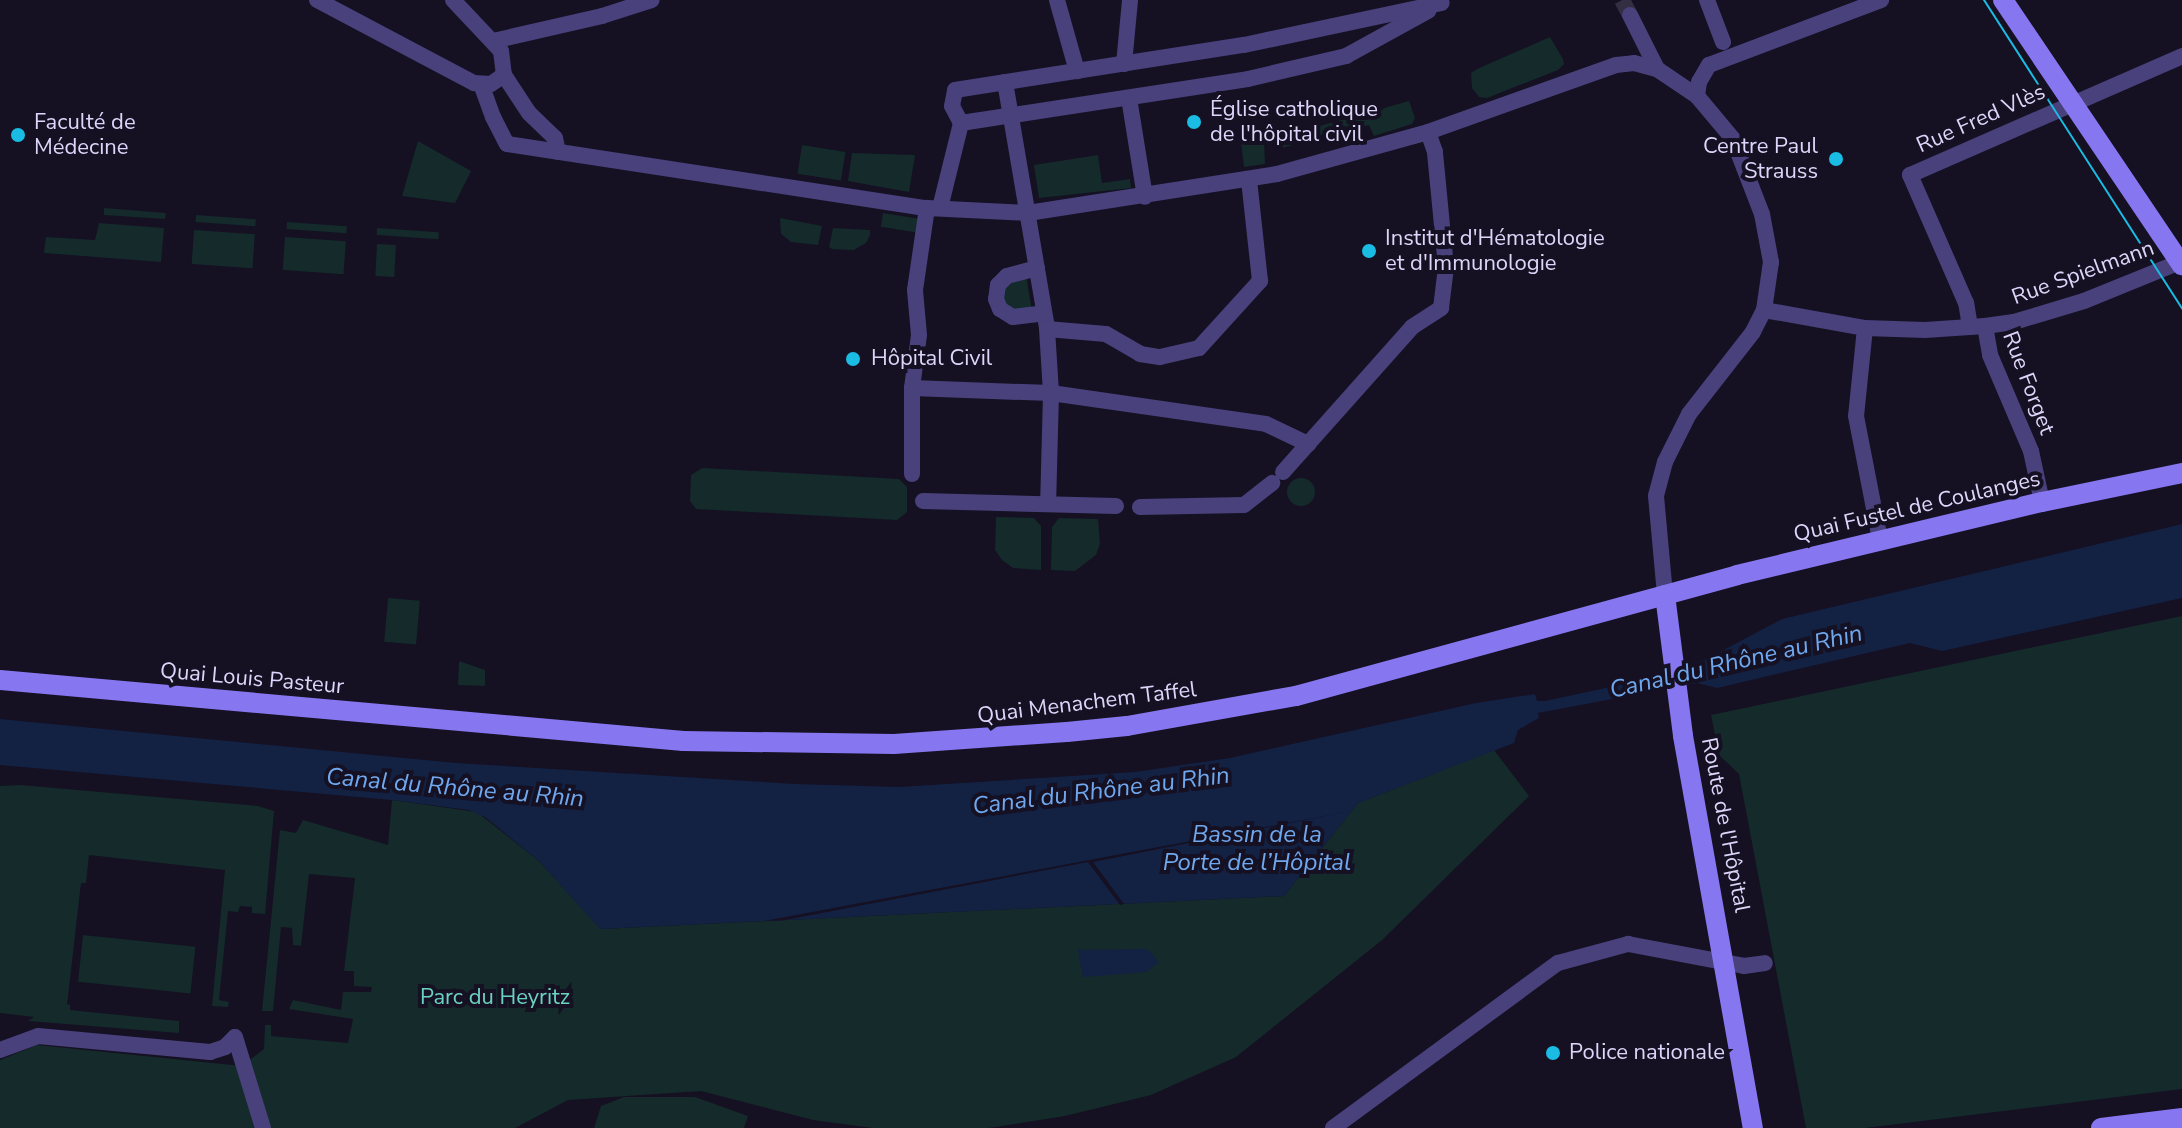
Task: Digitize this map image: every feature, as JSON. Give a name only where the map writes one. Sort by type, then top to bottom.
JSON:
[{"type":"main road","points":[[2003,0],[2070,104],[2181,264]]},
{"type":"main road","name":"Quai Fustel de Coulanges","points":[[1665,595],[1880,540],[2182,473]]},
{"type":"main road","name":"Route de l'Hôpital","points":[[1665,595],[1678,699],[1753,1128]]},
{"type":"main road","name":"Quai Menachem Taffel","points":[[499,726],[683,741],[808,745],[978,741],[1127,726],[1296,696],[1665,595]]},
{"type":"main road","name":"Quai Louis Pasteur","points":[[0,680],[499,726]]},
{"type":"main road","points":[[1739,1128],[1746,1100]]},
{"type":"main road","points":[[2101,1128],[2181,1118]]},
{"type":"street","points":[[317,0],[481,84],[491,84],[504,75]]},
{"type":"street","points":[[453,0],[493,41],[504,58],[504,75],[529,113],[555,138],[558,152]]},
{"type":"street","points":[[493,41],[602,16],[652,0]]},
{"type":"street","points":[[1057,0],[1077,71]]},
{"type":"street","points":[[1124,64],[1130,0]]},
{"type":"street","points":[[1707,0],[1723,42]]},
{"type":"street","points":[[1697,96],[1699,82],[1709,65],[1881,0]]},
{"type":"street","points":[[912,474],[912,388],[919,335],[915,290],[933,208],[961,123],[952,106],[955,90],[1244,45],[1444,2]]},
{"type":"street","points":[[961,123],[1262,76],[1346,56],[1444,2]]},
{"type":"street","points":[[1630,15],[1657,69]]},
{"type":"street","name":"Rue Fred Vlès","points":[[1910,175],[2182,56]]},
{"type":"street","points":[[481,84],[507,144],[933,208],[1028,213],[1249,180],[1428,132],[1616,65],[1634,63],[1657,69],[1697,96],[1733,139],[1762,214],[1771,262],[1764,310],[1753,332],[1689,414],[1665,462],[1656,496],[1665,595]]},
{"type":"street","points":[[1005,82],[1045,321],[1051,393],[1048,504]]},
{"type":"street","points":[[1129,98],[1145,197]]},
{"type":"street","points":[[1140,507],[1244,505],[1278,478],[1412,327],[1441,308],[1446,267],[1435,152],[1428,132]]},
{"type":"street","name":"Rue Forget","points":[[1910,175],[2031,451],[2042,502]]},
{"type":"street","points":[[1037,268],[1007,276],[998,285],[996,299],[1000,309],[1013,317],[1106,334],[1140,354],[1160,357],[1199,348],[1260,281],[1249,180]]},
{"type":"street","name":"Rue Spielmann","points":[[1764,310],[1865,328],[1977,327],[2014,322],[2084,301],[2181,264]]},
{"type":"street","points":[[1865,328],[1856,416],[1880,540]]},
{"type":"street","points":[[912,388],[1051,393],[1266,424],[1308,444]]},
{"type":"street","points":[[923,501],[1116,506]]},
{"type":"street","points":[[1333,1128],[1558,963],[1628,944],[1726,960],[1744,966],[1765,963]]},
{"type":"street","points":[[0,1050],[38,1036],[210,1052],[225,1047],[235,1037],[263,1128]]},
{"type":"green space","points":[[1550,37],[1563,59],[1564,64],[1558,70],[1487,98],[1479,97],[1472,88],[1471,73],[1477,69]]},
{"type":"green space","points":[[1409,101],[1415,118],[1412,124],[1374,136],[1369,125],[1278,149],[1277,141],[1284,136]]},
{"type":"green space","points":[[1264,139],[1265,164],[1244,167],[1241,142],[1250,141],[1251,145],[1256,145],[1256,140]]},
{"type":"green space","points":[[418,141],[471,171],[455,203],[402,196]]},
{"type":"green space","points":[[802,145],[845,152],[841,181],[797,174]]},
{"type":"green space","points":[[852,153],[915,155],[909,192],[848,181]]},
{"type":"green space","points":[[1098,155],[1102,183],[1130,179],[1131,188],[1039,198],[1034,165]]},
{"type":"green space","points":[[104,208],[166,213],[165,219],[104,215]]},
{"type":"green space","points":[[883,213],[919,219],[916,232],[881,227]]},
{"type":"green space","points":[[196,215],[256,219],[255,226],[196,222]]},
{"type":"green space","points":[[780,218],[822,226],[818,245],[791,242],[781,234]]},
{"type":"green space","points":[[287,222],[347,226],[346,233],[287,229]]},
{"type":"green space","points":[[99,223],[164,228],[161,262],[44,253],[46,237],[95,240]]},
{"type":"green space","points":[[377,228],[439,232],[438,239],[377,235]]},
{"type":"green space","points":[[833,228],[870,230],[870,235],[866,243],[854,250],[832,249],[829,247]]},
{"type":"green space","points":[[194,230],[255,234],[252,268],[192,264]]},
{"type":"green space","points":[[285,237],[346,241],[344,274],[283,270]]},
{"type":"green space","points":[[377,244],[396,245],[394,277],[375,276]]},
{"type":"green space","points":[[1026,275],[1032,311],[1017,311],[1008,307],[1003,298],[1005,287]]},
{"type":"green space","points":[[702,468],[899,479],[907,487],[907,512],[897,520],[696,509],[690,501],[691,475]]},
{"type":"green space","points":[[1301,478],[1311,482],[1315,492],[1311,502],[1301,506],[1291,502],[1287,492],[1291,482]]},
{"type":"green space","points":[[996,517],[1034,518],[1041,526],[1041,570],[1013,568],[1002,560],[995,550]]},
{"type":"green space","points":[[1059,518],[1098,519],[1100,544],[1096,555],[1075,571],[1051,570],[1052,527]]},
{"type":"green space","points":[[388,598],[420,601],[416,645],[384,642]]},
{"type":"green space","points":[[2182,616],[2182,1089],[1865,1128],[1806,1128],[1739,774],[1719,755],[1711,715]]},
{"type":"green space","points":[[459,661],[485,670],[485,686],[458,685]]},
{"type":"green space","name":"Parc du Heyritz","points":[[1494,750],[1529,796],[1382,940],[1236,1057],[1151,1095],[1065,1116],[989,1128],[873,1128],[813,1120],[701,1091],[568,1100],[515,1128],[0,1128],[0,1060],[37,1045],[242,1066],[264,1049],[265,1025],[271,1025],[271,1036],[348,1043],[353,1019],[289,1009],[293,1000],[341,1010],[343,992],[371,992],[372,987],[354,986],[354,971],[344,971],[355,878],[309,874],[301,946],[293,945],[292,928],[281,927],[273,1011],[262,1011],[280,830],[296,833],[303,820],[388,845],[392,800],[477,812],[539,861],[601,929],[1284,896],[1358,803]]},
{"type":"green space","points":[[21,785],[258,806],[274,811],[265,914],[252,913],[252,907],[240,906],[238,912],[228,911],[219,1000],[229,1002],[228,1007],[212,1006],[225,870],[89,855],[86,883],[81,883],[67,1005],[70,1004],[70,1010],[179,1021],[179,1033],[28,1021],[34,1017],[0,1013],[0,786]]},
{"type":"green space","points":[[83,935],[195,947],[190,994],[78,982]]},
{"type":"green space","points":[[624,1097],[695,1097],[748,1116],[744,1128],[594,1128],[601,1106]]},
{"type":"water","points":[[2182,524],[2182,598],[1942,651],[1910,643],[1717,688],[1697,683],[1538,713],[1539,718],[1518,730],[1514,743],[1358,803],[1284,896],[600,929],[539,861],[485,817],[469,810],[392,800],[0,765],[0,719],[456,763],[795,784],[899,787],[1135,772],[1230,758],[1476,703],[1535,694],[1537,701],[1545,701],[1638,681],[1648,675],[1705,660],[1782,619]]},
{"type":"water","points":[[1147,949],[1159,962],[1146,972],[1083,977],[1078,950]]},
{"type":"pier","points":[[1351,811],[1093,862],[1124,904],[1120,905],[1088,862],[785,920],[764,921]]},
{"type":"tunnel","points":[[1622,0],[1630,15]]},
{"type":"tram line","points":[[1984,0],[2182,309]]},
{"type":"place","name":"Église catholique de l'hôpital civil","points":[[1194,122]]},
{"type":"place","name":"Faculté de Médecine","points":[[18,135]]},
{"type":"place","name":"Centre Paul Strauss","points":[[1836,159]]},
{"type":"place","name":"Institut d'Hématologie et d'Immunologie","points":[[1369,251]]},
{"type":"place","name":"Hôpital Civil","points":[[853,359]]},
{"type":"place","name":"Police nationale","points":[[1553,1053]]},
{"type":"water label","name":"Canal du Rhône au Rhin","points":[[1736,662]]},
{"type":"water label","name":"Canal du Rhône au Rhin","points":[[455,788]]},
{"type":"water label","name":"Canal du Rhône au Rhin","points":[[1101,791]]},
{"type":"water label","name":"Bassin de la Porte de l’Hôpital","points":[[1257,849]]}]
